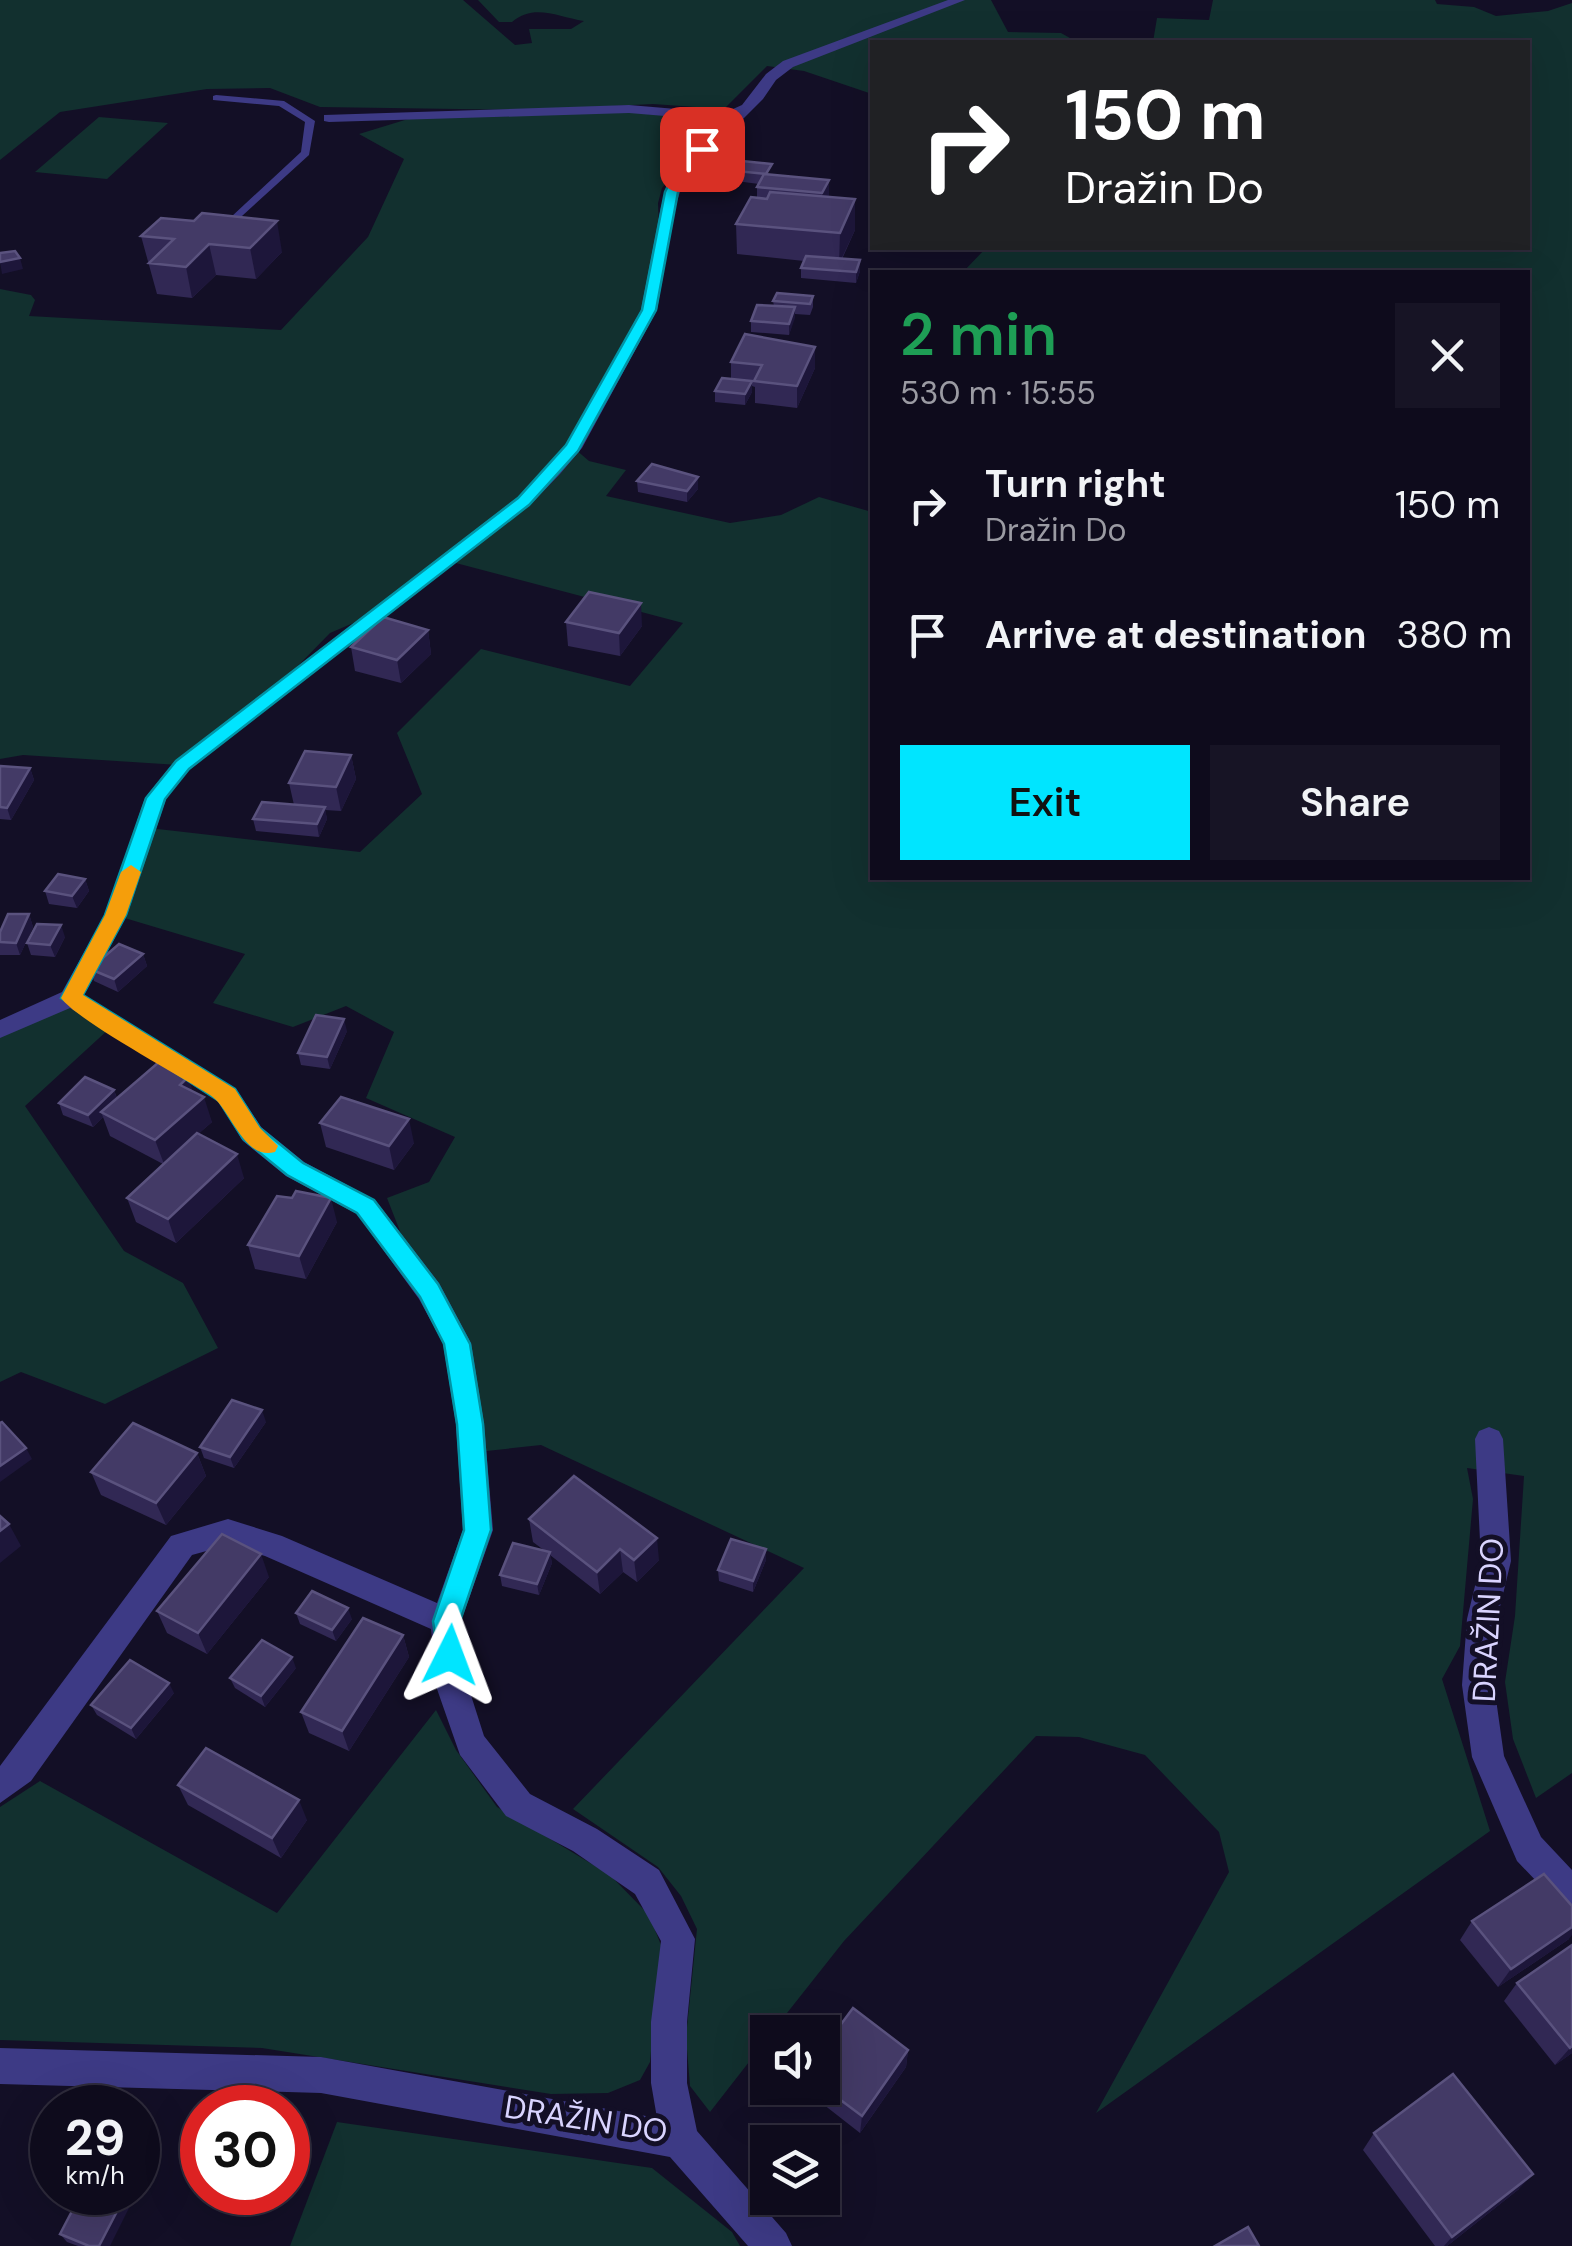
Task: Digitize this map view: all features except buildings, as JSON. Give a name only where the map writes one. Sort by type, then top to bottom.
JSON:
[{"type":"street","points":[[0,1030],[71,998],[116,915],[156,798],[182,765],[524,501],[572,448],[649,310],[668,207],[678,176],[716,135],[771,76],[788,64],[959,0]]},
{"type":"street","points":[[329,118],[629,109],[726,117],[745,108]]},
{"type":"street","name":"DRAŽIN DO","points":[[0,2066],[321,2075],[680,2140],[670,2083],[668,2022],[678,1940],[647,1882],[585,1840],[518,1806],[471,1744],[453,1689],[446,1621],[478,1530],[470,1424],[457,1344],[429,1291],[366,1206],[295,1169],[252,1134],[227,1095],[71,998]]},
{"type":"street","name":"DRAŽIN DO","points":[[1489,1439],[1496,1560],[1482,1619],[1478,1685],[1488,1757],[1530,1850],[1572,1894]]},
{"type":"street","points":[[0,1786],[20,1770],[182,1545],[228,1532],[271,1545],[446,1621]]},
{"type":"street","points":[[680,2140],[773,2246]]},
{"type":"lane","points":[[216,98],[281,103],[310,121],[329,118]]},
{"type":"lane","points":[[211,242],[306,153],[310,121]]},
{"type":"green space","points":[[0,0],[463,0],[515,45],[532,43],[529,29],[571,29],[584,21],[538,12],[512,22],[499,22],[478,0],[991,0],[1008,32],[1061,33],[1073,40],[870,40],[870,93],[804,71],[767,66],[724,109],[653,104],[530,110],[320,107],[270,88],[207,89],[60,112],[0,160]]},
{"type":"green space","points":[[1213,0],[1435,0],[1437,4],[1474,7],[1496,16],[1548,11],[1572,3],[1572,1773],[1536,1798],[1513,1739],[1505,1682],[1515,1616],[1524,1476],[1467,1468],[1473,1499],[1460,1646],[1442,1679],[1490,1831],[1096,2113],[1229,1872],[1219,1832],[1145,1755],[1079,1737],[1036,1736],[844,1941],[785,2015],[750,2015],[750,2061],[710,2112],[690,2086],[686,2037],[697,1929],[681,1896],[658,1867],[573,1809],[804,1568],[541,1445],[477,1452],[475,1423],[387,1198],[429,1182],[455,1137],[366,1098],[394,1032],[346,1006],[293,1027],[213,1003],[245,954],[118,916],[149,828],[360,852],[422,794],[397,733],[481,649],[630,686],[683,623],[452,562],[575,449],[589,461],[626,470],[606,496],[730,523],[781,515],[819,497],[870,511],[870,880],[1530,880],[1530,270],[965,270],[984,250],[1530,250],[1530,40],[1153,40],[1157,18],[1209,20]]},
{"type":"green space","points":[[629,112],[703,118],[711,126],[662,188],[659,230],[642,309],[567,446],[517,499],[365,618],[330,633],[289,675],[179,765],[23,755],[0,759],[0,289],[31,295],[35,300],[29,316],[281,330],[368,237],[404,159],[359,134],[418,116]]},
{"type":"green space","points":[[99,117],[168,123],[107,179],[35,172]]},
{"type":"green space","points":[[69,1001],[110,1028],[25,1106],[124,1251],[183,1283],[218,1348],[105,1404],[21,1372],[0,1382],[0,1033]]},
{"type":"green space","points":[[436,1710],[456,1750],[497,1807],[610,1875],[649,1915],[661,1945],[650,2062],[640,2080],[608,2093],[551,2094],[262,2048],[0,2040],[0,1807],[40,1781],[277,1913]]},
{"type":"green space","points":[[337,2122],[652,2168],[732,2232],[740,2246],[290,2246],[302,2215],[310,2215],[310,2193]]},
{"type":"slow traffic","points":[[131,872],[116,915],[71,998],[227,1095],[252,1134],[267,1146]]},
{"type":"route","points":[[450,1655],[446,1621],[478,1530],[470,1424],[457,1344],[429,1291],[366,1206],[295,1169],[252,1134],[227,1095],[71,998],[116,915],[156,798],[182,765],[524,501],[572,448],[649,310],[672,192],[678,176],[702,149]]}]
